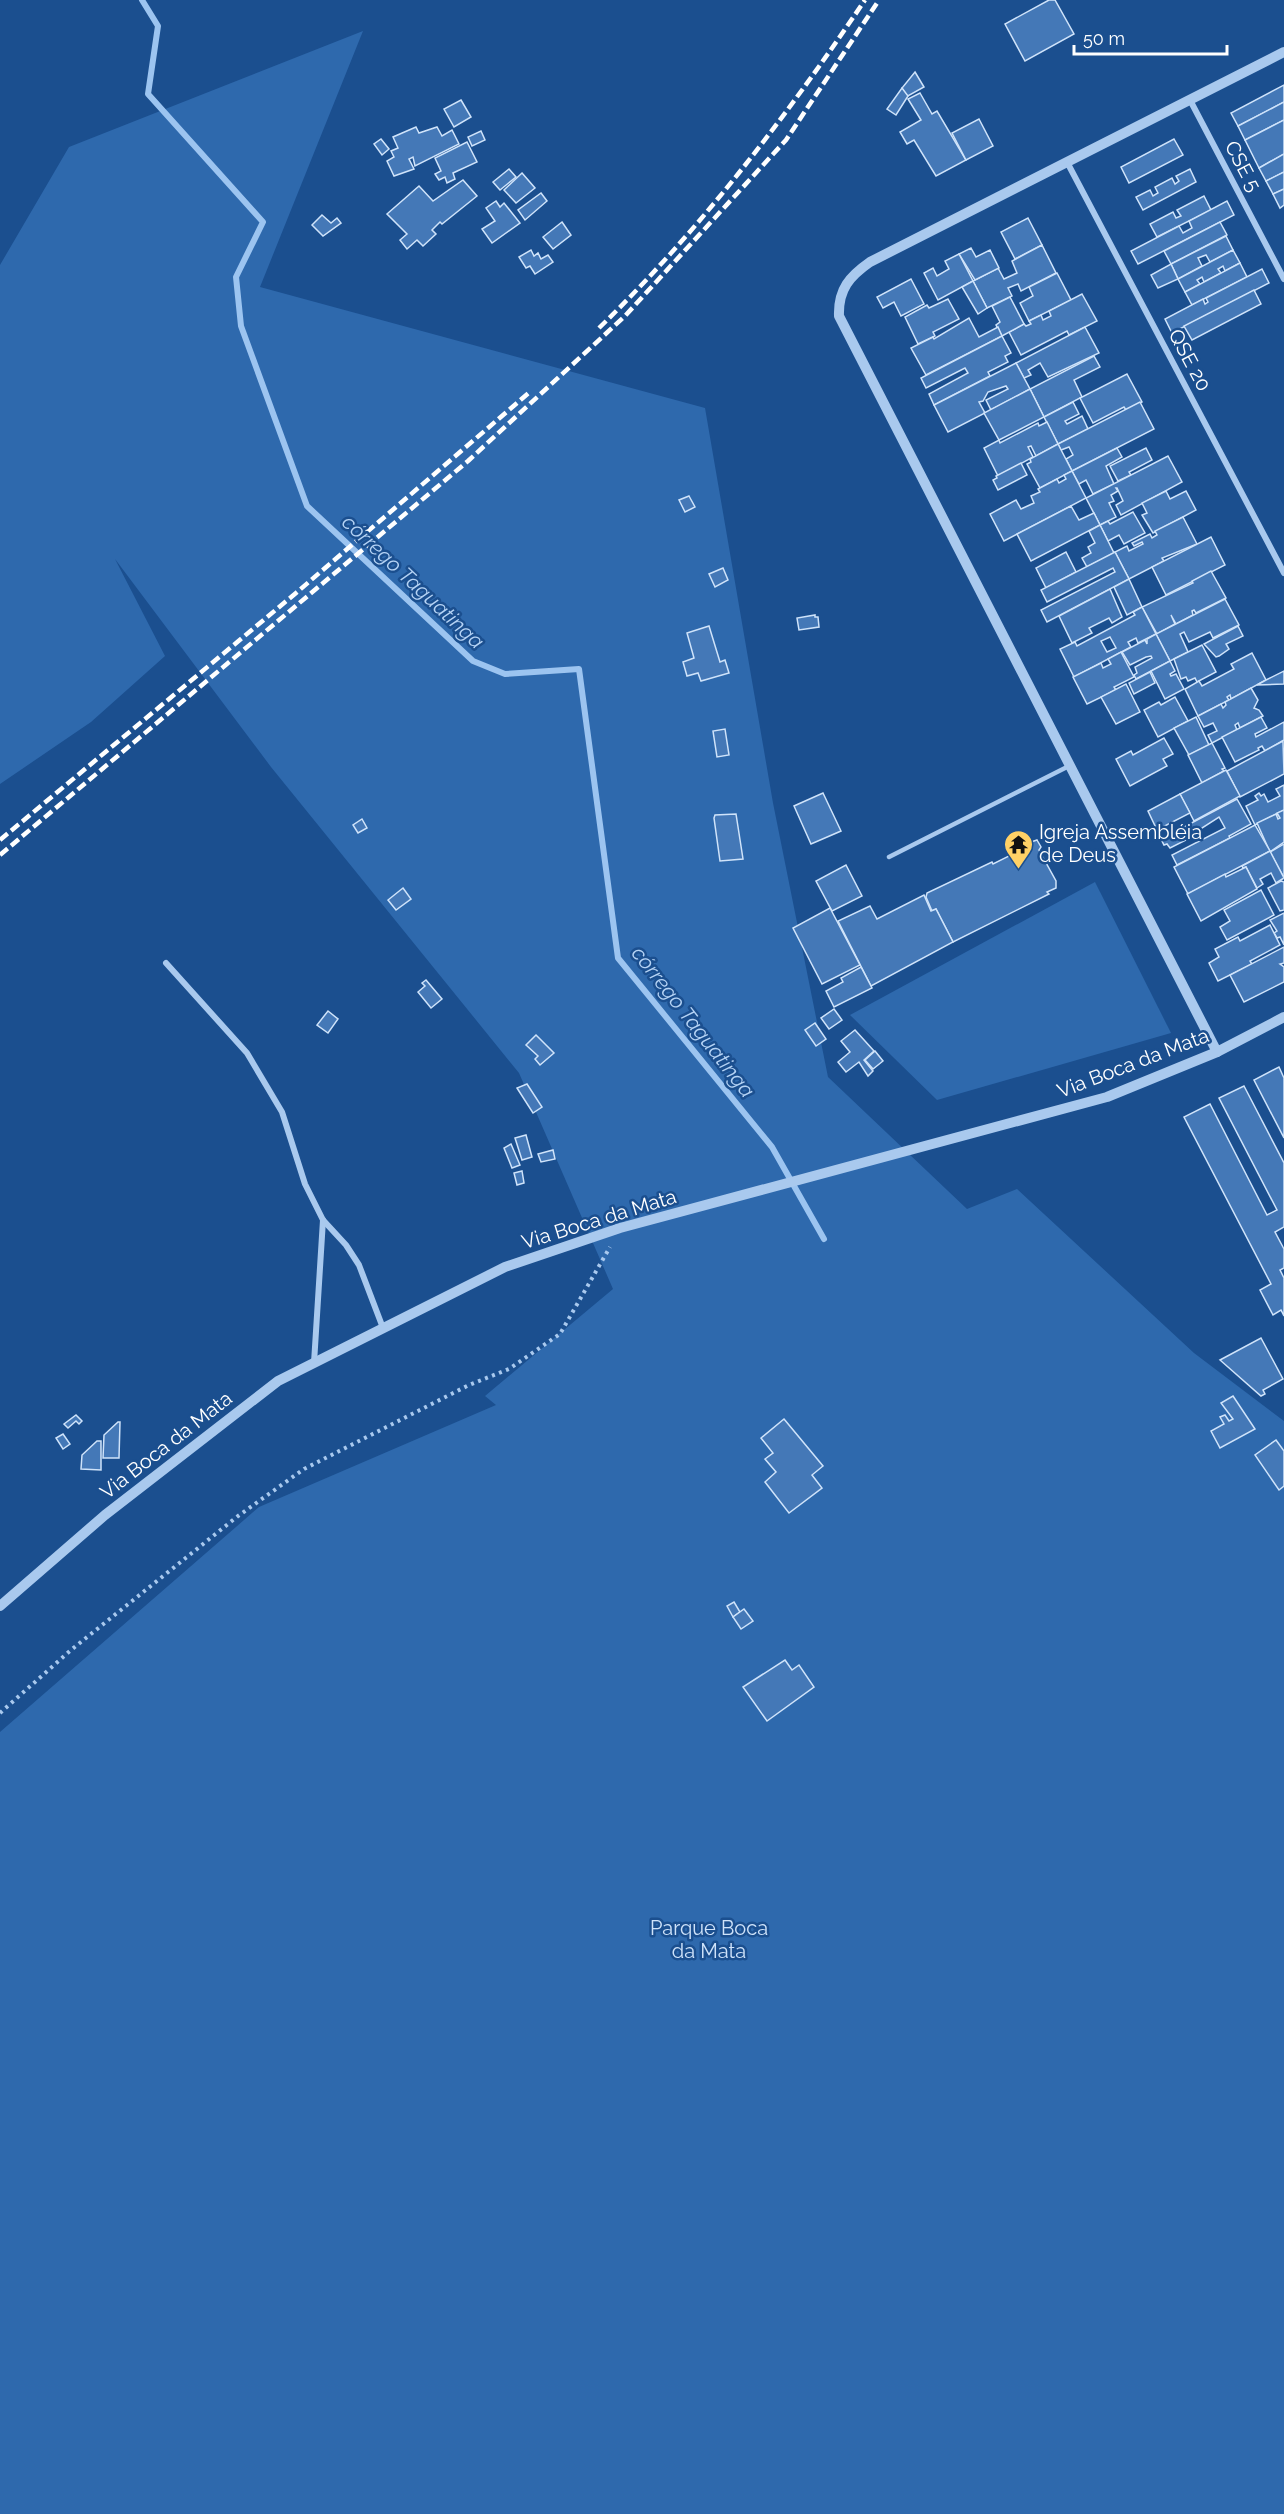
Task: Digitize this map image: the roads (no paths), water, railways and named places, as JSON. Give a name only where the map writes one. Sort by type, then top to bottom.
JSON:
[{"type":"street","points":[[1217,1052],[839,316],[838,304],[848,280],[870,262],[1284,52]]},
{"type":"street","name":"CSE 5","points":[[1190,100],[1284,279]]},
{"type":"street","name":"QSE 20","points":[[1067,162],[1284,573]]},
{"type":"street","points":[[166,963],[247,1053],[282,1112],[305,1184],[323,1220],[346,1245],[359,1265],[383,1328]]},
{"type":"street","name":"Via Boca da Mata","points":[[0,1606],[105,1515],[278,1381],[505,1267],[620,1228],[1107,1097],[1217,1052],[1284,1017]]},
{"type":"street","points":[[314,1363],[323,1220]]},
{"type":"lane","points":[[889,857],[1070,765]]},
{"type":"waterway","name":"córrego Taguatinga","points":[[142,0],[158,26],[148,94],[263,222],[236,277],[241,326],[307,506],[473,661],[505,674],[579,669],[618,958],[772,1147],[824,1239]]},
{"type":"railway","points":[[599,328],[672,251],[741,171],[865,0]]},
{"type":"railway","points":[[0,855],[468,461],[625,316],[786,140],[879,0]]},
{"type":"railway","points":[[0,840],[296,593],[531,391]]},
{"type":"place","name":"Igreja Assembléia de Deus","points":[[1018,870]]},
{"type":"park label","name":"Parque Boca da Mata","points":[[709,1940]]}]
